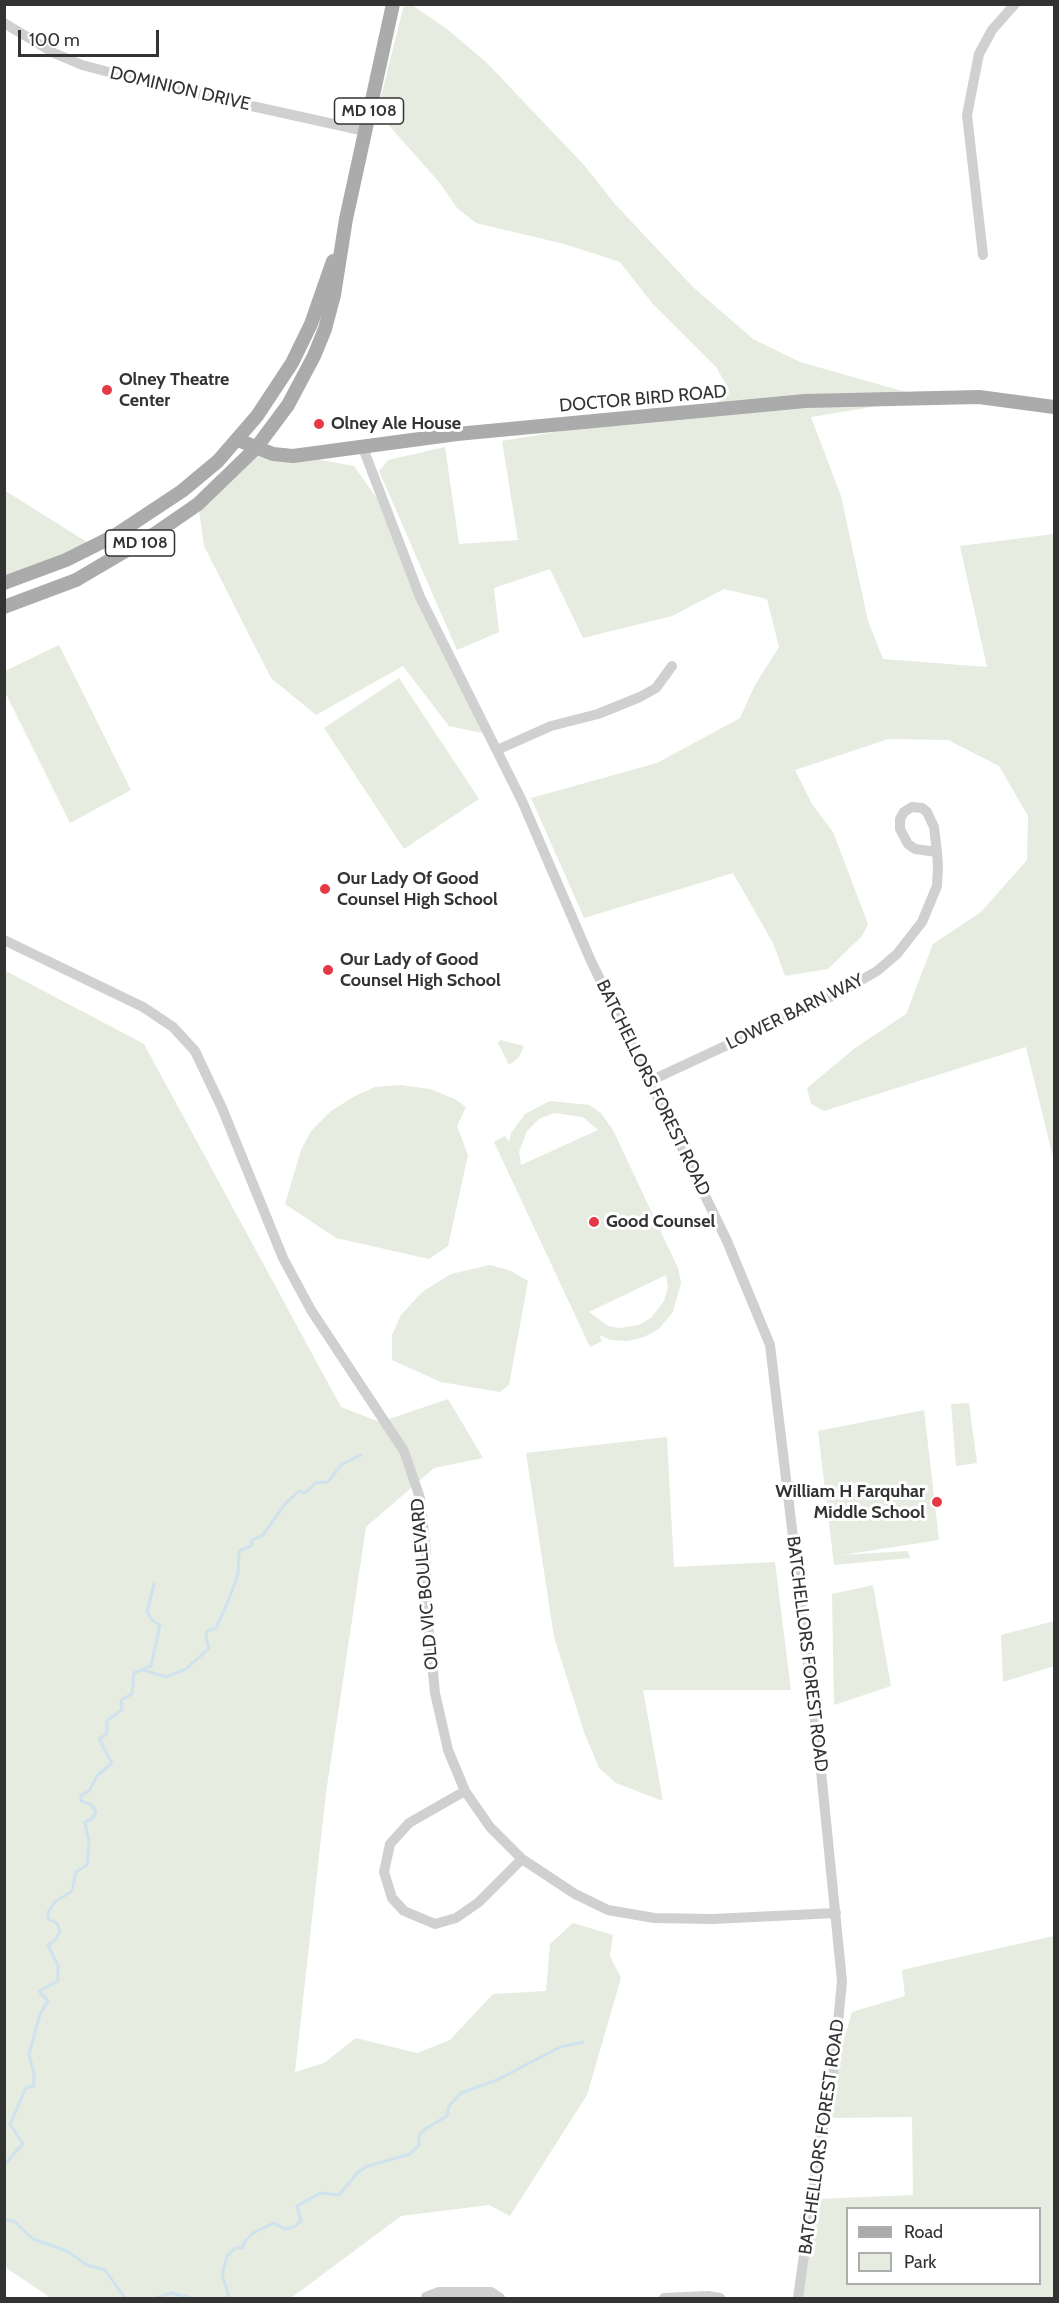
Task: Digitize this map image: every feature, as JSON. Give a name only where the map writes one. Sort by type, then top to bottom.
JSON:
[{"type":"main road","name":"MD 108","points":[[4,607],[76,580],[156,533],[198,504],[256,448],[294,394],[325,328],[334,295],[346,219],[393,4]]},
{"type":"main road","name":"MD 108","points":[[4,583],[66,560],[114,536],[182,491],[219,461],[238,440],[272,394],[299,349],[323,292],[346,219]]},
{"type":"main road","name":"DOCTOR BIRD ROAD","points":[[238,440],[256,448],[293,456],[457,434],[805,401],[979,397],[1054,406]]},
{"type":"street","points":[[983,255],[967,115],[979,54],[992,30],[1015,4]]},
{"type":"street","name":"DOMINION DRIVE","points":[[4,23],[54,53],[82,65],[170,88],[365,131]]},
{"type":"street","name":"BATCHELLORS FOREST ROAD","points":[[363,448],[420,597],[530,818],[591,961],[727,1241],[770,1344],[842,1981],[840,2014],[798,2298]]},
{"type":"street","points":[[497,750],[551,726],[598,714],[640,697],[656,688],[672,666]]},
{"type":"street","name":"LOWER BARN WAY","points":[[650,1081],[839,993],[877,971],[897,954],[922,922],[932,904],[937,886],[937,852],[934,826],[927,812],[922,808],[912,807],[904,812],[900,819],[900,829],[908,844],[915,849],[937,852]]},
{"type":"street","name":"OLD VIC BOULEVARD","points":[[4,940],[143,1007],[172,1027],[195,1051],[283,1258],[310,1310],[404,1451],[420,1498],[426,1552],[426,1603],[435,1693],[448,1750],[465,1791],[490,1827],[522,1859],[575,1893],[608,1910],[643,1916],[713,1919],[836,1913]]},
{"type":"street","points":[[465,1791],[410,1823],[390,1844],[384,1872],[392,1898],[404,1911],[435,1924],[456,1918],[478,1902],[522,1859]]},
{"type":"street","points":[[426,2297],[440,2292],[491,2292],[500,2298]]},
{"type":"street","points":[[664,2298],[708,2296],[720,2298]]},
{"type":"green space","points":[[404,5],[412,5],[447,29],[486,62],[584,165],[615,204],[693,287],[753,339],[800,362],[927,398],[811,417],[841,496],[868,621],[883,659],[987,667],[960,546],[1054,534],[1054,1161],[1026,1047],[824,1111],[811,1104],[807,1088],[855,1048],[906,1014],[933,944],[981,912],[1027,860],[1028,816],[999,766],[948,740],[888,739],[795,770],[812,804],[833,832],[868,924],[862,936],[828,969],[785,976],[773,943],[733,873],[584,918],[531,798],[657,763],[740,718],[755,685],[779,647],[767,599],[724,589],[672,616],[583,638],[550,569],[494,588],[499,632],[457,650],[379,471],[388,460],[445,447],[459,544],[518,540],[502,441],[669,413],[705,411],[728,395],[727,386],[716,367],[652,303],[620,262],[564,244],[476,223],[458,209],[439,182],[377,112]]},
{"type":"green space","points":[[256,448],[354,466],[385,510],[482,733],[449,726],[403,666],[316,715],[271,678],[204,546],[198,504]]},
{"type":"green space","points":[[4,490],[93,546],[5,583]]},
{"type":"green space","points":[[59,645],[131,790],[70,823],[5,692],[5,671]]},
{"type":"green space","points":[[399,678],[479,799],[404,849],[324,728]]},
{"type":"green space","points":[[4,970],[144,1044],[341,1407],[380,1422],[448,1399],[483,1458],[434,1468],[366,1527],[326,1793],[295,2072],[324,2063],[356,2038],[417,2053],[450,2040],[493,1994],[546,1991],[550,1944],[573,1923],[613,1935],[610,1956],[621,1978],[587,2095],[510,2216],[489,2205],[401,2216],[291,2298],[51,2298],[5,2267]]},
{"type":"green space","points":[[500,1040],[524,1046],[519,1057],[509,1065],[498,1043]]},
{"type":"green space","points":[[400,1085],[430,1089],[455,1099],[466,1107],[457,1126],[468,1155],[448,1246],[429,1259],[336,1238],[285,1204],[301,1150],[311,1131],[331,1111],[355,1096],[375,1087]]},
{"type":"green space","name":"Good Counsel","points":[[550,1101],[589,1105],[601,1113],[613,1130],[678,1268],[681,1283],[673,1312],[659,1329],[644,1337],[628,1341],[611,1340],[599,1335],[602,1341],[590,1347],[494,1142],[505,1136],[509,1142],[511,1133],[525,1114]],"holes":[[[554,1113],[583,1117],[598,1130],[521,1165],[519,1152],[527,1131],[539,1119]],[[666,1275],[668,1287],[664,1301],[651,1318],[639,1325],[619,1328],[608,1326],[589,1312]]]},
{"type":"green space","points":[[490,1265],[509,1270],[528,1281],[509,1385],[500,1392],[441,1382],[392,1360],[392,1335],[401,1315],[422,1292],[451,1274]]},
{"type":"green space","points":[[969,1403],[977,1463],[956,1466],[951,1404]]},
{"type":"green space","points":[[924,1410],[939,1540],[842,1555],[908,1551],[910,1558],[834,1565],[818,1431]]},
{"type":"green space","points":[[667,1437],[674,1567],[775,1562],[791,1690],[643,1690],[663,1801],[616,1783],[599,1768],[584,1732],[554,1637],[526,1453]]},
{"type":"green space","points":[[873,1585],[891,1686],[834,1705],[832,1594]]},
{"type":"green space","points":[[1054,1621],[1054,1666],[1003,1682],[1001,1635]]},
{"type":"green space","points":[[1054,1936],[1054,2298],[802,2298],[817,2199],[913,2195],[912,2117],[829,2118],[834,2074],[852,2012],[905,1996],[902,1970]]},
{"type":"waterway","points":[[143,1670],[166,1677],[186,1669],[209,1648],[206,1638],[207,1631],[216,1628],[228,1602],[238,1574],[239,1551],[251,1546],[252,1540],[262,1536],[285,1504],[299,1491],[305,1493],[315,1483],[328,1482],[342,1464],[361,1455]]},
{"type":"waterway","points":[[4,2165],[23,2144],[10,2124],[26,2088],[34,2086],[34,2073],[29,2055],[40,2014],[48,2001],[39,1991],[58,1981],[58,1966],[48,1945],[60,1932],[57,1923],[48,1919],[48,1912],[55,1902],[72,1891],[76,1872],[87,1865],[89,1842],[85,1822],[92,1819],[96,1811],[90,1804],[81,1801],[81,1795],[89,1791],[97,1776],[112,1763],[99,1739],[107,1734],[107,1721],[122,1709],[121,1700],[132,1694],[134,1673],[151,1666],[160,1625],[152,1620],[147,1612],[154,1584]]},
{"type":"waterway","points":[[225,2298],[229,2296],[222,2275],[227,2256],[235,2248],[243,2248],[244,2242],[253,2233],[274,2223],[285,2229],[294,2227],[301,2221],[297,2206],[320,2193],[339,2195],[358,2172],[368,2166],[410,2154],[419,2145],[419,2136],[425,2129],[447,2116],[449,2106],[461,2093],[497,2080],[560,2047],[583,2042]]},
{"type":"waterway","points":[[4,2220],[14,2221],[33,2239],[67,2251],[87,2265],[105,2270],[125,2298]]},
{"type":"waterway","points":[[156,2298],[171,2293],[191,2298]]},
{"type":"place","name":"Olney Theatre Center","points":[[107,390]]},
{"type":"place","name":"Olney Ale House","points":[[319,424]]},
{"type":"place","name":"Our Lady Of Good Counsel High School","points":[[325,889]]},
{"type":"place","name":"Our Lady of Good Counsel High School","points":[[328,970]]},
{"type":"place","name":"Good Counsel","points":[[594,1222]]},
{"type":"place","name":"William H Farquhar Middle School","points":[[937,1502]]}]
